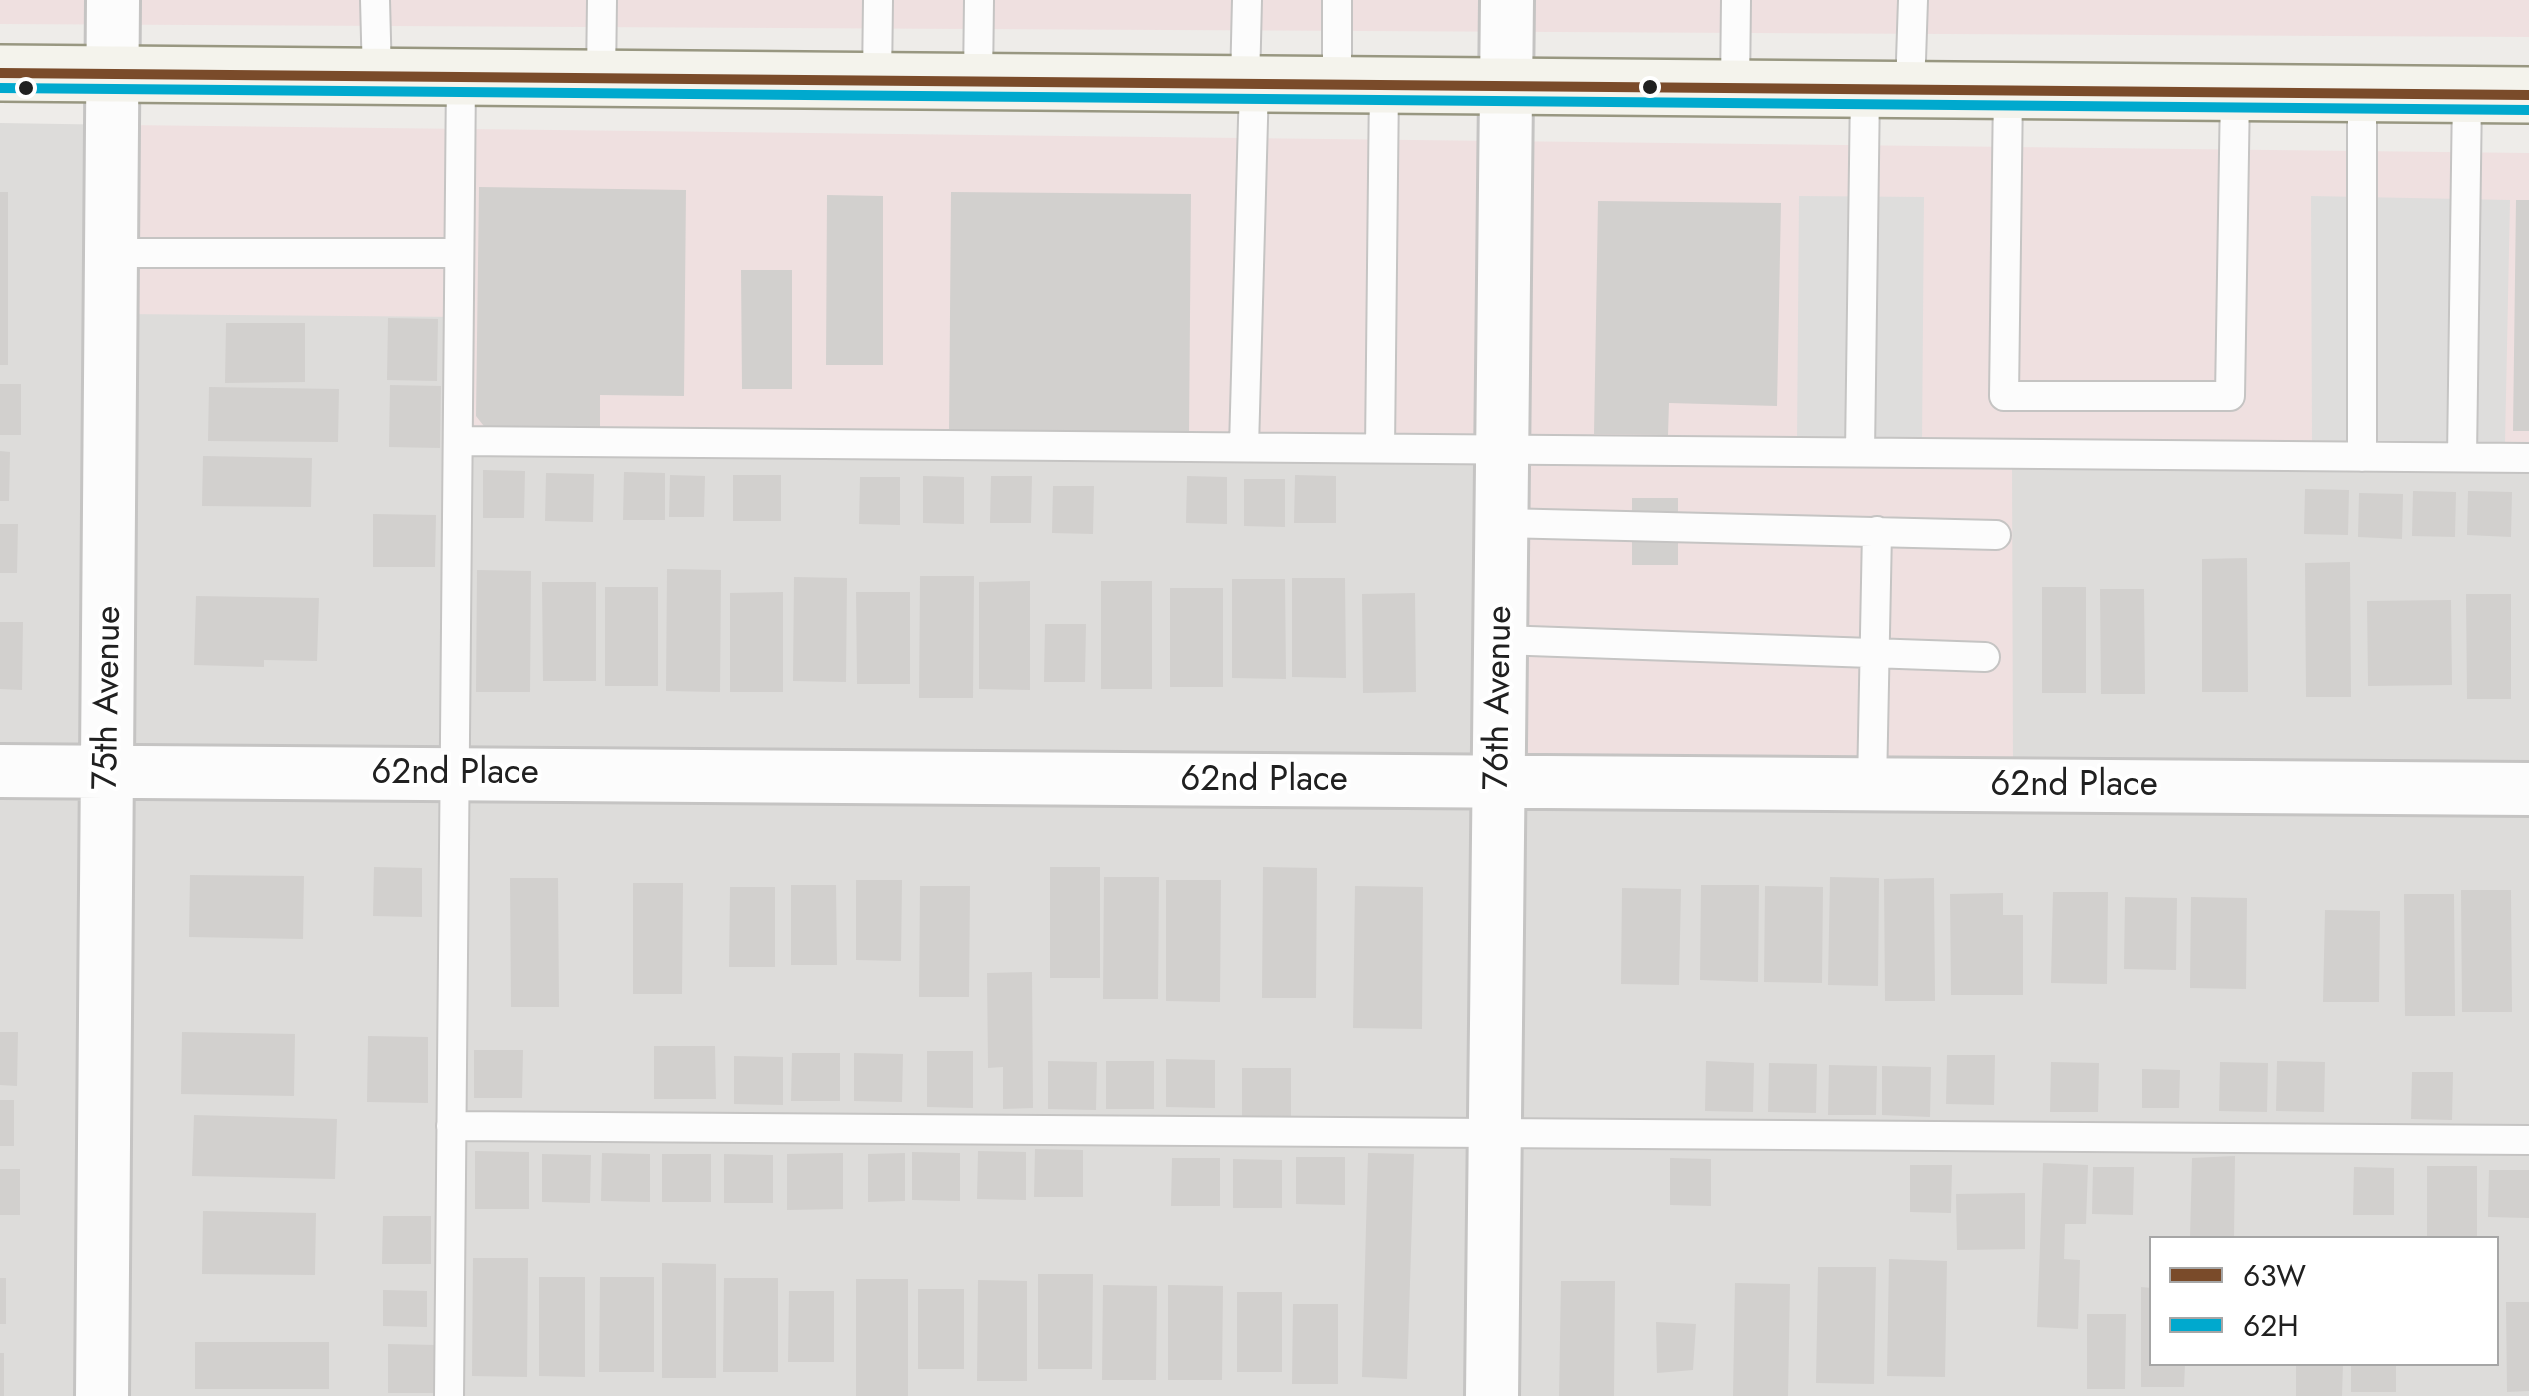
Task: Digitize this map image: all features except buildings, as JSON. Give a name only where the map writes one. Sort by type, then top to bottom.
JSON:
[{"type":"main road","points":[[0,73],[2529,95]]},
{"type":"street","name":"75th Avenue","points":[[102,1396],[113,0]]},
{"type":"street","name":"76th Avenue","points":[[1492,1396],[1507,0]]},
{"type":"street","name":"62nd Place","points":[[0,771],[2529,789]]},
{"type":"lane","points":[[376,0],[376,76]]},
{"type":"lane","points":[[601,78],[602,0]]},
{"type":"lane","points":[[876,81],[878,0]]},
{"type":"lane","points":[[978,0],[978,82]]},
{"type":"lane","points":[[1244,448],[1248,0]]},
{"type":"lane","points":[[1338,0],[1360,85],[1380,448]]},
{"type":"lane","points":[[1735,88],[1736,0]]},
{"type":"lane","points":[[1860,452],[1887,90],[1913,0]]},
{"type":"lane","points":[[449,1396],[460,77]]},
{"type":"lane","points":[[2008,91],[2004,396],[2230,396],[2235,92]]},
{"type":"lane","points":[[2362,93],[2362,457]]},
{"type":"lane","points":[[2462,457],[2467,95]]},
{"type":"lane","points":[[113,253],[459,253]]},
{"type":"lane","points":[[458,440],[2529,458]]},
{"type":"lane","points":[[1502,523],[1996,535]]},
{"type":"lane","points":[[1872,786],[1877,531]]},
{"type":"lane","points":[[1501,640],[1985,656]]},
{"type":"lane","points":[[452,1126],[2529,1140]]},
{"type":"shaded area","points":[[0,0],[2529,0],[2529,37],[0,24]]},
{"type":"shaded area","points":[[0,123],[125,125],[464,317],[2012,463],[2529,467],[2529,1396],[0,1396]]},
{"type":"shaded area","points":[[125,125],[2529,153],[2529,467],[2012,463],[2013,777],[1489,774],[1497,455],[463,445],[463,317],[123,314]]},
{"type":"shaded area","points":[[1799,196],[1924,197],[1922,444],[1797,442]]},
{"type":"shaded area","points":[[2311,196],[2510,200],[2505,444],[2312,443]]},
{"type":"transit line","name":"63W","points":[[0,73],[2529,95]]},
{"type":"transit line","name":"62H","points":[[0,88],[2529,110]]}]
